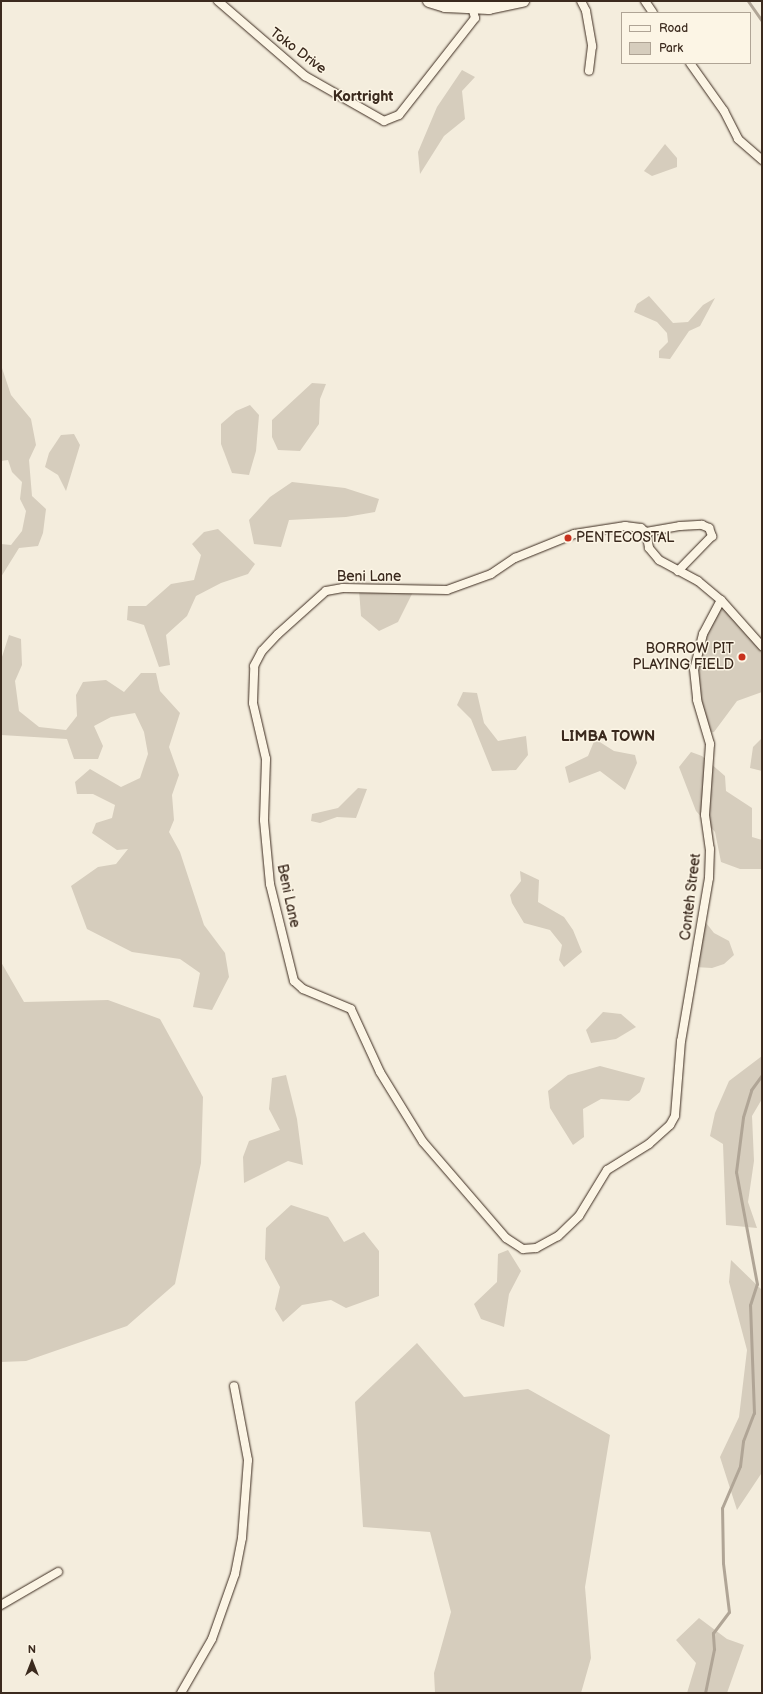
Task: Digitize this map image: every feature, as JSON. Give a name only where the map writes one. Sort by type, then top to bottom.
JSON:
[{"type":"main road","points":[[429,1],[445,6],[472,7],[513,5],[523,1]]},
{"type":"street","name":"Toko Drive","points":[[218,1],[305,76],[384,121],[399,115],[475,18],[472,7]]},
{"type":"street","points":[[581,1],[586,11],[592,46],[588,71]]},
{"type":"street","points":[[645,1],[652,12]]},
{"type":"street","points":[[691,64],[724,111],[738,139],[762,160]]},
{"type":"street","points":[[678,571],[712,536],[709,528],[702,525],[680,526],[646,532],[649,548],[659,560],[678,571],[698,581],[721,600],[762,646]]},
{"type":"street","name":"Beni Lane","points":[[607,1170],[579,1216],[558,1236],[536,1248],[523,1249],[513,1245],[423,1142],[404,1114],[380,1072],[351,1008],[303,989],[296,983],[290,973],[270,884],[266,850],[266,760],[252,688],[254,666],[262,651],[326,591],[343,588],[441,591],[490,574],[515,558],[574,534],[632,526],[646,532]]},
{"type":"street","name":"Conteh Street","points":[[607,1170],[649,1144],[670,1125],[675,1116],[681,1041],[709,878],[710,849],[705,815],[710,744],[697,700],[694,670],[704,634],[721,600]]},
{"type":"street","points":[[181,1693],[212,1639],[235,1574],[242,1538],[248,1460],[234,1386]]},
{"type":"street","points":[[1,1605],[58,1572]]},
{"type":"green space","points":[[462,70],[475,77],[462,91],[465,119],[444,136],[420,174],[418,152],[437,107]]},
{"type":"green space","points":[[665,144],[677,158],[677,167],[652,176],[644,171]]},
{"type":"green space","points":[[649,296],[673,323],[688,322],[703,305],[715,298],[700,326],[689,331],[670,359],[659,358],[659,351],[668,342],[667,333],[657,322],[634,312],[637,304]]},
{"type":"green space","points":[[1,365],[11,395],[31,419],[36,445],[29,460],[32,496],[46,509],[43,533],[38,546],[19,548],[1,577],[1,544],[11,545],[22,531],[26,511],[20,499],[22,482],[12,472],[8,460],[1,461]]},
{"type":"green space","points":[[312,383],[326,384],[320,399],[319,424],[300,451],[278,450],[272,437],[272,420]]},
{"type":"green space","points":[[250,405],[259,415],[256,451],[249,475],[232,473],[221,444],[221,424],[236,411]]},
{"type":"green space","points":[[74,434],[80,445],[66,491],[58,475],[45,467],[49,453],[61,435]]},
{"type":"green space","points":[[292,482],[345,488],[379,499],[375,512],[346,517],[289,520],[281,547],[254,544],[249,520],[270,497]]},
{"type":"green space","points":[[218,529],[255,564],[248,574],[221,583],[196,596],[187,616],[166,635],[170,665],[159,667],[144,625],[127,620],[128,606],[146,606],[171,584],[194,580],[201,555],[192,544],[204,532]]},
{"type":"green space","points":[[359,590],[414,590],[398,622],[379,631],[361,616]]},
{"type":"green space","points":[[721,600],[762,646],[762,692],[737,701],[714,732],[707,733],[697,700],[698,649]]},
{"type":"green space","points":[[9,635],[21,639],[22,665],[15,681],[19,711],[39,727],[66,730],[77,716],[76,695],[83,682],[106,680],[124,692],[141,673],[156,673],[160,691],[180,713],[169,747],[179,775],[172,795],[174,820],[169,832],[180,852],[204,925],[225,953],[229,977],[212,1010],[193,1007],[200,973],[180,959],[132,952],[87,929],[71,886],[98,867],[116,864],[128,849],[117,850],[92,833],[96,823],[112,818],[115,805],[93,794],[77,794],[75,782],[90,769],[121,787],[140,778],[148,754],[144,732],[135,713],[111,717],[94,726],[103,746],[98,759],[74,759],[67,739],[1,735],[1,660]]},
{"type":"green space","points":[[463,692],[477,693],[484,723],[498,741],[526,736],[528,755],[516,770],[492,771],[471,719],[457,705]]},
{"type":"green space","points":[[762,738],[762,771],[750,768],[753,747]]},
{"type":"green space","points":[[595,739],[614,751],[635,755],[637,763],[625,790],[600,771],[569,783],[565,767],[588,756]]},
{"type":"green space","points":[[691,752],[702,756],[725,776],[726,791],[752,808],[752,837],[762,840],[762,869],[740,869],[721,862],[715,832],[696,811],[679,767]]},
{"type":"green space","points":[[358,788],[367,789],[356,818],[337,817],[320,823],[311,821],[312,814],[338,808]]},
{"type":"green space","points":[[520,871],[539,880],[538,902],[564,917],[573,930],[582,952],[564,967],[559,960],[562,945],[550,930],[524,923],[512,903],[510,895],[521,881]]},
{"type":"green space","points":[[703,919],[714,933],[729,941],[734,955],[724,964],[712,968],[694,967]]},
{"type":"green space","points":[[1,962],[24,1002],[108,1000],[160,1019],[203,1097],[201,1163],[175,1284],[127,1326],[26,1361],[1,1362]]},
{"type":"green space","points":[[603,1012],[621,1014],[636,1027],[616,1039],[591,1043],[586,1030]]},
{"type":"green space","points":[[762,1056],[762,1099],[752,1116],[754,1161],[748,1202],[757,1228],[726,1225],[723,1144],[710,1136],[715,1113],[729,1081]]},
{"type":"green space","points":[[600,1066],[645,1078],[640,1092],[629,1101],[601,1099],[583,1109],[584,1137],[573,1145],[550,1108],[548,1091],[568,1075]]},
{"type":"green space","points":[[286,1075],[297,1119],[303,1165],[288,1161],[244,1183],[243,1157],[249,1141],[280,1130],[269,1109],[272,1078]]},
{"type":"green space","points":[[291,1205],[328,1217],[344,1242],[364,1232],[379,1251],[379,1296],[346,1308],[331,1300],[302,1305],[283,1322],[275,1309],[280,1287],[265,1259],[266,1228]]},
{"type":"green space","points":[[508,1250],[521,1271],[509,1294],[504,1327],[481,1319],[474,1304],[497,1282],[498,1254]]},
{"type":"green space","points":[[731,1260],[762,1290],[761,1474],[737,1510],[720,1457],[739,1417],[747,1350],[729,1282]]},
{"type":"green space","points":[[417,1343],[464,1397],[528,1389],[610,1435],[585,1587],[591,1658],[581,1693],[435,1693],[434,1673],[451,1612],[430,1532],[363,1527],[355,1402]]},
{"type":"green space","points":[[699,1618],[727,1639],[744,1645],[727,1693],[687,1693],[696,1663],[676,1640]]},
{"type":"waterway","points":[[748,1],[762,21]]},
{"type":"waterway","points":[[705,1693],[714,1649],[713,1633],[729,1612],[723,1563],[722,1508],[740,1466],[743,1441],[754,1413],[750,1305],[757,1284],[736,1172],[743,1117],[751,1090],[762,1075]]},
{"type":"place","name":"PENTECOSTAL","points":[[568,538]]},
{"type":"place","name":"BORROW PIT PLAYING FIELD","points":[[742,657]]},
{"type":"district","name":"Kortright","points":[[363,97]]},
{"type":"district","name":"LIMBA TOWN","points":[[608,737]]}]
